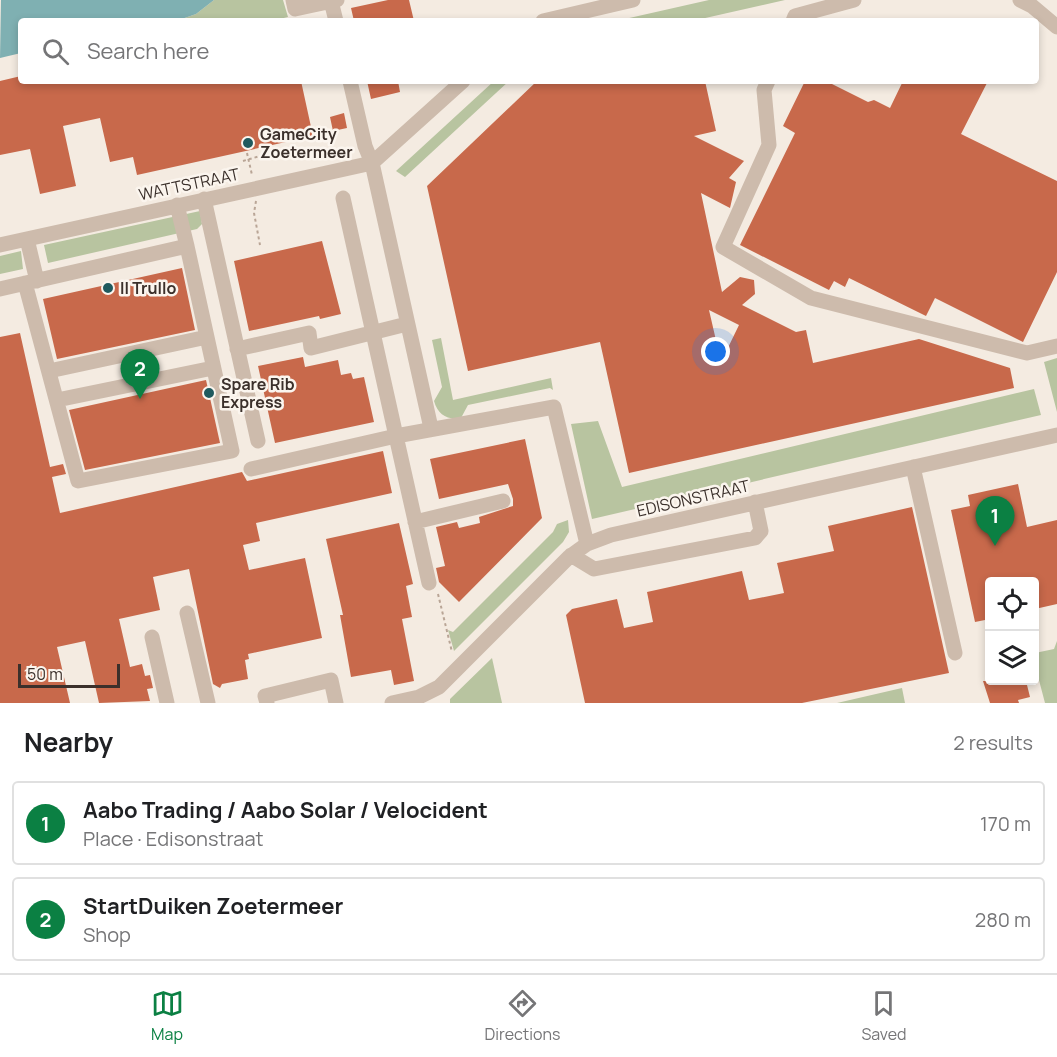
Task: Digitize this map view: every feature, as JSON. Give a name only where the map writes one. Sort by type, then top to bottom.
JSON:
[{"type":"street","points":[[293,0],[295,9],[334,1],[336,18]]},
{"type":"street","points":[[556,18],[633,0]]},
{"type":"street","points":[[794,18],[854,0]]},
{"type":"street","points":[[1020,0],[1032,6],[1057,27]]},
{"type":"street","points":[[351,84],[365,146],[372,163],[430,428]]},
{"type":"street","name":"WATTSTRAAT","points":[[0,245],[372,163],[460,84]]},
{"type":"street","points":[[767,84],[764,90],[769,145],[723,248],[811,298],[1027,353],[1057,346]]},
{"type":"street","points":[[343,198],[429,583]]},
{"type":"street","points":[[204,199],[258,441]]},
{"type":"street","points":[[27,239],[31,282],[49,371],[78,481],[232,451],[177,205]]},
{"type":"street","points":[[0,289],[187,246]]},
{"type":"street","points":[[237,349],[309,333],[311,348],[407,324]]},
{"type":"street","points":[[49,371],[207,338]]},
{"type":"street","points":[[57,400],[213,368]]},
{"type":"street","points":[[250,469],[430,428],[554,407],[587,544]]},
{"type":"street","name":"EDISONSTRAAT","points":[[392,703],[420,697],[438,687],[571,555],[587,544],[611,534],[1057,435]]},
{"type":"street","points":[[914,467],[955,653]]},
{"type":"street","points":[[415,522],[503,501]]},
{"type":"street","points":[[571,555],[594,569],[755,538],[761,531],[755,502]]},
{"type":"street","points":[[187,613],[208,703]]},
{"type":"street","points":[[152,637],[167,703]]},
{"type":"street","points":[[267,703],[265,696],[331,680],[336,703]]},
{"type":"path","points":[[243,161],[260,156]]},
{"type":"path","points":[[429,583],[437,590],[457,669]]},
{"type":"green space","points":[[214,0],[283,0],[288,17],[185,18],[196,14]]},
{"type":"green space","points":[[709,0],[785,0],[705,18],[629,18]]},
{"type":"green space","points":[[491,84],[506,84],[405,177],[396,171]]},
{"type":"green space","points":[[200,211],[202,224],[197,229],[48,263],[44,245]]},
{"type":"green space","points":[[21,251],[23,269],[0,274],[0,256]]},
{"type":"green space","points":[[441,338],[453,400],[551,378],[553,390],[550,388],[468,405],[461,418],[447,417],[438,410],[434,401],[442,387],[432,340]]},
{"type":"green space","points":[[1057,358],[1057,412],[1044,362]]},
{"type":"green space","points":[[1034,389],[1041,415],[592,519],[571,424],[598,421],[622,487]]},
{"type":"green space","points":[[568,520],[569,532],[563,542],[454,651],[448,630],[453,632],[553,532],[557,524]]},
{"type":"green space","points":[[1057,641],[1057,703],[1045,703],[1039,680],[1039,652],[1054,649]]},
{"type":"green space","points":[[492,658],[502,703],[450,703],[450,699]]},
{"type":"green space","points":[[902,688],[905,703],[837,703]]},
{"type":"water","points":[[1,0],[214,0],[196,14],[185,18],[18,18],[18,54],[0,58]]},
{"type":"building","points":[[388,0],[409,0],[413,18],[353,18],[351,8]]},
{"type":"building","points":[[18,77],[18,84],[302,84],[313,136],[137,175],[133,157],[110,162],[100,118],[63,126],[76,186],[40,194],[30,149],[0,155],[0,81]]},
{"type":"building","points":[[368,84],[399,84],[400,92],[371,99]]},
{"type":"building","points":[[534,84],[706,84],[716,131],[694,136],[744,161],[729,178],[736,182],[730,208],[701,193],[722,292],[740,277],[754,280],[755,294],[742,305],[796,332],[806,330],[813,363],[919,339],[1010,368],[1014,388],[629,473],[600,342],[468,371],[427,186]],"holes":[[[709,310],[739,325],[721,362]]]},
{"type":"building","points":[[804,84],[832,84],[868,102],[874,100],[890,108],[902,84],[986,84],[961,134],[1057,181],[1057,272],[1023,342],[935,298],[926,316],[849,278],[845,287],[834,281],[829,290],[740,245],[795,133],[783,126]]},
{"type":"building","points":[[344,113],[347,128],[333,131],[330,117]]},
{"type":"building","points":[[322,241],[341,314],[320,319],[319,316],[249,331],[234,261]]},
{"type":"building","points":[[182,268],[195,330],[57,359],[43,299]]},
{"type":"building","points":[[20,333],[50,467],[63,464],[66,474],[52,477],[60,513],[242,472],[247,481],[383,451],[392,493],[256,523],[260,541],[243,545],[249,570],[305,558],[322,638],[248,654],[249,659],[245,660],[248,679],[222,684],[220,688],[213,684],[189,569],[153,577],[160,610],[119,619],[130,667],[142,664],[145,676],[150,675],[153,688],[147,689],[150,701],[99,703],[85,641],[57,647],[70,703],[0,703],[0,337]]},
{"type":"building","points":[[303,357],[305,367],[338,360],[341,375],[351,373],[353,379],[364,377],[374,422],[275,443],[258,366]]},
{"type":"building","points":[[206,380],[220,443],[85,470],[69,410]]},
{"type":"building","points":[[525,439],[542,518],[459,602],[439,582],[436,568],[445,566],[436,527],[457,522],[459,528],[480,523],[479,517],[513,506],[513,499],[508,484],[439,499],[430,459]]},
{"type":"building","points":[[1018,484],[1027,527],[1057,520],[1057,604],[1039,608],[1039,577],[985,577],[985,620],[975,622],[951,510],[970,506],[968,495]]},
{"type":"building","points":[[912,507],[949,673],[802,703],[585,703],[566,615],[572,609],[617,599],[624,628],[653,622],[647,592],[742,571],[749,600],[784,593],[777,563],[834,551],[828,526]]},
{"type":"building","points":[[399,523],[413,584],[406,586],[412,617],[402,619],[414,681],[394,685],[391,670],[351,677],[340,615],[343,615],[326,539]]},
{"type":"building","points":[[983,681],[985,685],[1027,685],[1030,697],[1018,700],[1019,703],[990,703]]},
{"type":"place","name":"GameCity Zoetermeer","points":[[248,143]]},
{"type":"place","name":"Il Trullo","points":[[108,288]]},
{"type":"place","name":"Spare Rib Express","points":[[209,393]]},
{"type":"place","name":"StartDuiken Zoetermeer","points":[[140,399]]},
{"type":"place","name":"Aabo Trading / Aabo Solar / Velocident","points":[[995,546]]}]
